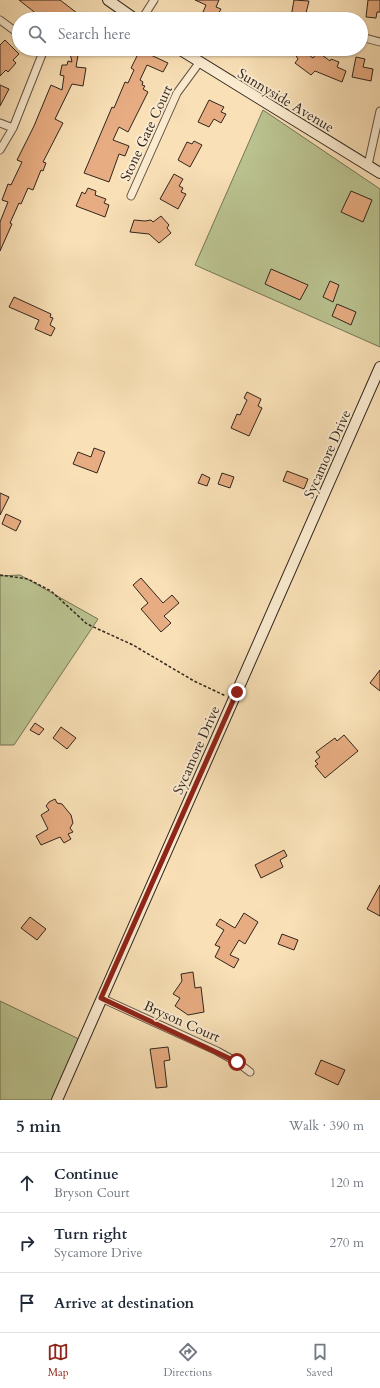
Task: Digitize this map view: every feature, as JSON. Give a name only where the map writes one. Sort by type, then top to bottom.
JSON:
[{"type":"street","points":[[108,0],[125,12]]},
{"type":"street","points":[[146,12],[154,0]]},
{"type":"street","points":[[0,20],[12,29]]},
{"type":"street","points":[[368,39],[380,42]]},
{"type":"street","points":[[0,150],[13,128],[40,56]]},
{"type":"street","name":"Sunnyside Avenue","points":[[189,56],[380,173]]},
{"type":"street","name":"Stone Gate Court","points":[[130,196],[177,93],[199,63]]},
{"type":"street","points":[[368,165],[380,111]]},
{"type":"street","points":[[0,123],[13,128]]},
{"type":"street","name":"Sycamore Drive","points":[[57,1100],[380,368]]},
{"type":"street","name":"Bryson Court","points":[[101,998],[217,1051],[237,1062],[250,1072]]},
{"type":"path","points":[[0,575],[28,579],[51,591],[87,624],[133,645],[194,681],[234,700]]},
{"type":"green space","points":[[263,110],[380,189],[380,347],[195,265]]},
{"type":"green space","points":[[20,575],[98,619],[14,745],[0,745],[0,576]]},
{"type":"green space","points":[[0,1001],[81,1040],[57,1100],[0,1100]]},
{"type":"building","points":[[19,0],[60,0],[76,12],[34,12]]},
{"type":"building","points":[[195,0],[219,0],[216,7],[221,9],[219,12],[203,12],[206,5]]},
{"type":"building","points":[[294,0],[309,1],[306,12],[292,12]]},
{"type":"building","points":[[368,0],[380,0],[380,12],[377,12],[376,18],[368,17],[368,12],[367,12]]},
{"type":"building","points":[[5,40],[12,47],[12,56],[17,56],[13,60],[16,63],[8,72],[6,70],[0,76],[0,45]]},
{"type":"building","points":[[71,56],[78,56],[76,67],[86,68],[83,86],[72,84],[55,119],[63,123],[43,162],[46,163],[43,171],[41,170],[33,190],[28,188],[21,204],[19,203],[10,223],[12,224],[0,251],[0,222],[8,202],[2,200],[8,184],[11,185],[22,162],[17,160],[34,126],[51,85],[62,90],[64,76],[60,75],[62,65],[67,65],[68,61],[72,62]]},
{"type":"building","points":[[137,56],[153,56],[168,63],[163,72],[147,65],[140,80],[143,82],[142,85],[145,86],[143,89],[148,92],[128,132],[119,127],[113,140],[129,146],[125,156],[119,154],[109,182],[84,173],[112,107],[114,108],[125,82],[128,83],[134,70],[131,68]]},
{"type":"building","points":[[296,56],[310,56],[313,58],[315,56],[323,56],[330,61],[331,59],[339,62],[337,67],[346,71],[342,82],[315,71],[311,75],[295,63],[298,59]]},
{"type":"building","points":[[356,57],[365,59],[363,67],[373,69],[371,81],[352,77]]},
{"type":"building","points":[[0,85],[9,89],[0,106]]},
{"type":"building","points":[[209,100],[224,107],[221,112],[226,114],[221,123],[214,119],[209,127],[198,122]]},
{"type":"building","points":[[194,141],[202,145],[190,167],[178,160],[187,142],[192,144]]},
{"type":"building","points":[[174,174],[183,179],[179,186],[183,188],[181,192],[186,194],[178,209],[160,199]]},
{"type":"building","points":[[88,188],[96,191],[95,195],[106,199],[104,203],[109,205],[105,217],[76,206],[82,192],[85,194]]},
{"type":"building","points":[[351,191],[372,200],[363,222],[341,212]]},
{"type":"building","points":[[161,216],[169,225],[167,228],[171,233],[159,243],[149,234],[130,232],[134,220],[151,220],[153,222]]},
{"type":"building","points":[[271,269],[308,285],[300,300],[265,284]]},
{"type":"building","points":[[330,281],[339,285],[333,302],[323,297]]},
{"type":"building","points":[[14,297],[51,314],[50,317],[53,318],[50,325],[55,328],[51,336],[35,329],[39,320],[9,307]]},
{"type":"building","points":[[337,304],[356,312],[351,325],[332,316]]},
{"type":"building","points":[[247,392],[261,399],[258,406],[262,408],[249,436],[231,428],[237,414],[240,415],[247,400],[244,398]]},
{"type":"building","points":[[94,448],[105,452],[97,473],[73,464],[78,452],[91,457]]},
{"type":"building","points":[[287,471],[308,479],[304,489],[283,481]]},
{"type":"building","points":[[222,473],[234,477],[230,488],[218,484]]},
{"type":"building","points":[[202,474],[210,478],[207,486],[198,483]]},
{"type":"building","points":[[0,493],[9,497],[0,515]]},
{"type":"building","points":[[6,514],[21,521],[16,531],[2,524]]},
{"type":"building","points":[[141,578],[163,603],[172,595],[179,603],[164,616],[171,623],[161,632],[141,609],[148,603],[133,585]]},
{"type":"building","points":[[380,670],[380,691],[370,683]]},
{"type":"building","points":[[35,723],[44,729],[39,735],[30,730]]},
{"type":"building","points":[[61,727],[76,738],[67,749],[53,738]]},
{"type":"building","points":[[344,735],[358,751],[325,778],[315,766],[318,764],[315,761],[320,757],[316,752],[335,738],[337,741]]},
{"type":"building","points":[[55,799],[57,803],[62,804],[71,815],[73,823],[70,828],[73,832],[68,834],[71,839],[64,843],[60,837],[41,845],[36,836],[48,829],[41,815],[49,810],[46,806],[49,802]]},
{"type":"building","points":[[284,850],[287,856],[280,860],[283,867],[261,878],[255,865]]},
{"type":"building","points":[[380,885],[380,916],[367,909]]},
{"type":"building","points":[[244,913],[258,922],[245,944],[239,940],[230,955],[239,959],[234,968],[215,957],[220,947],[215,945],[224,930],[216,925],[220,919],[235,928]]},
{"type":"building","points":[[30,917],[46,929],[37,940],[21,928]]},
{"type":"building","points":[[282,934],[298,940],[294,950],[278,944]]},
{"type":"building","points":[[193,972],[195,988],[201,987],[204,1012],[188,1015],[175,1006],[180,998],[173,994],[182,981],[181,974]]},
{"type":"building","points":[[168,1047],[170,1060],[164,1061],[167,1087],[156,1088],[150,1049]]},
{"type":"building","points":[[321,1060],[345,1070],[338,1085],[315,1074]]},
{"type":"route","points":[[237,692],[101,998],[217,1051],[237,1062]]}]
